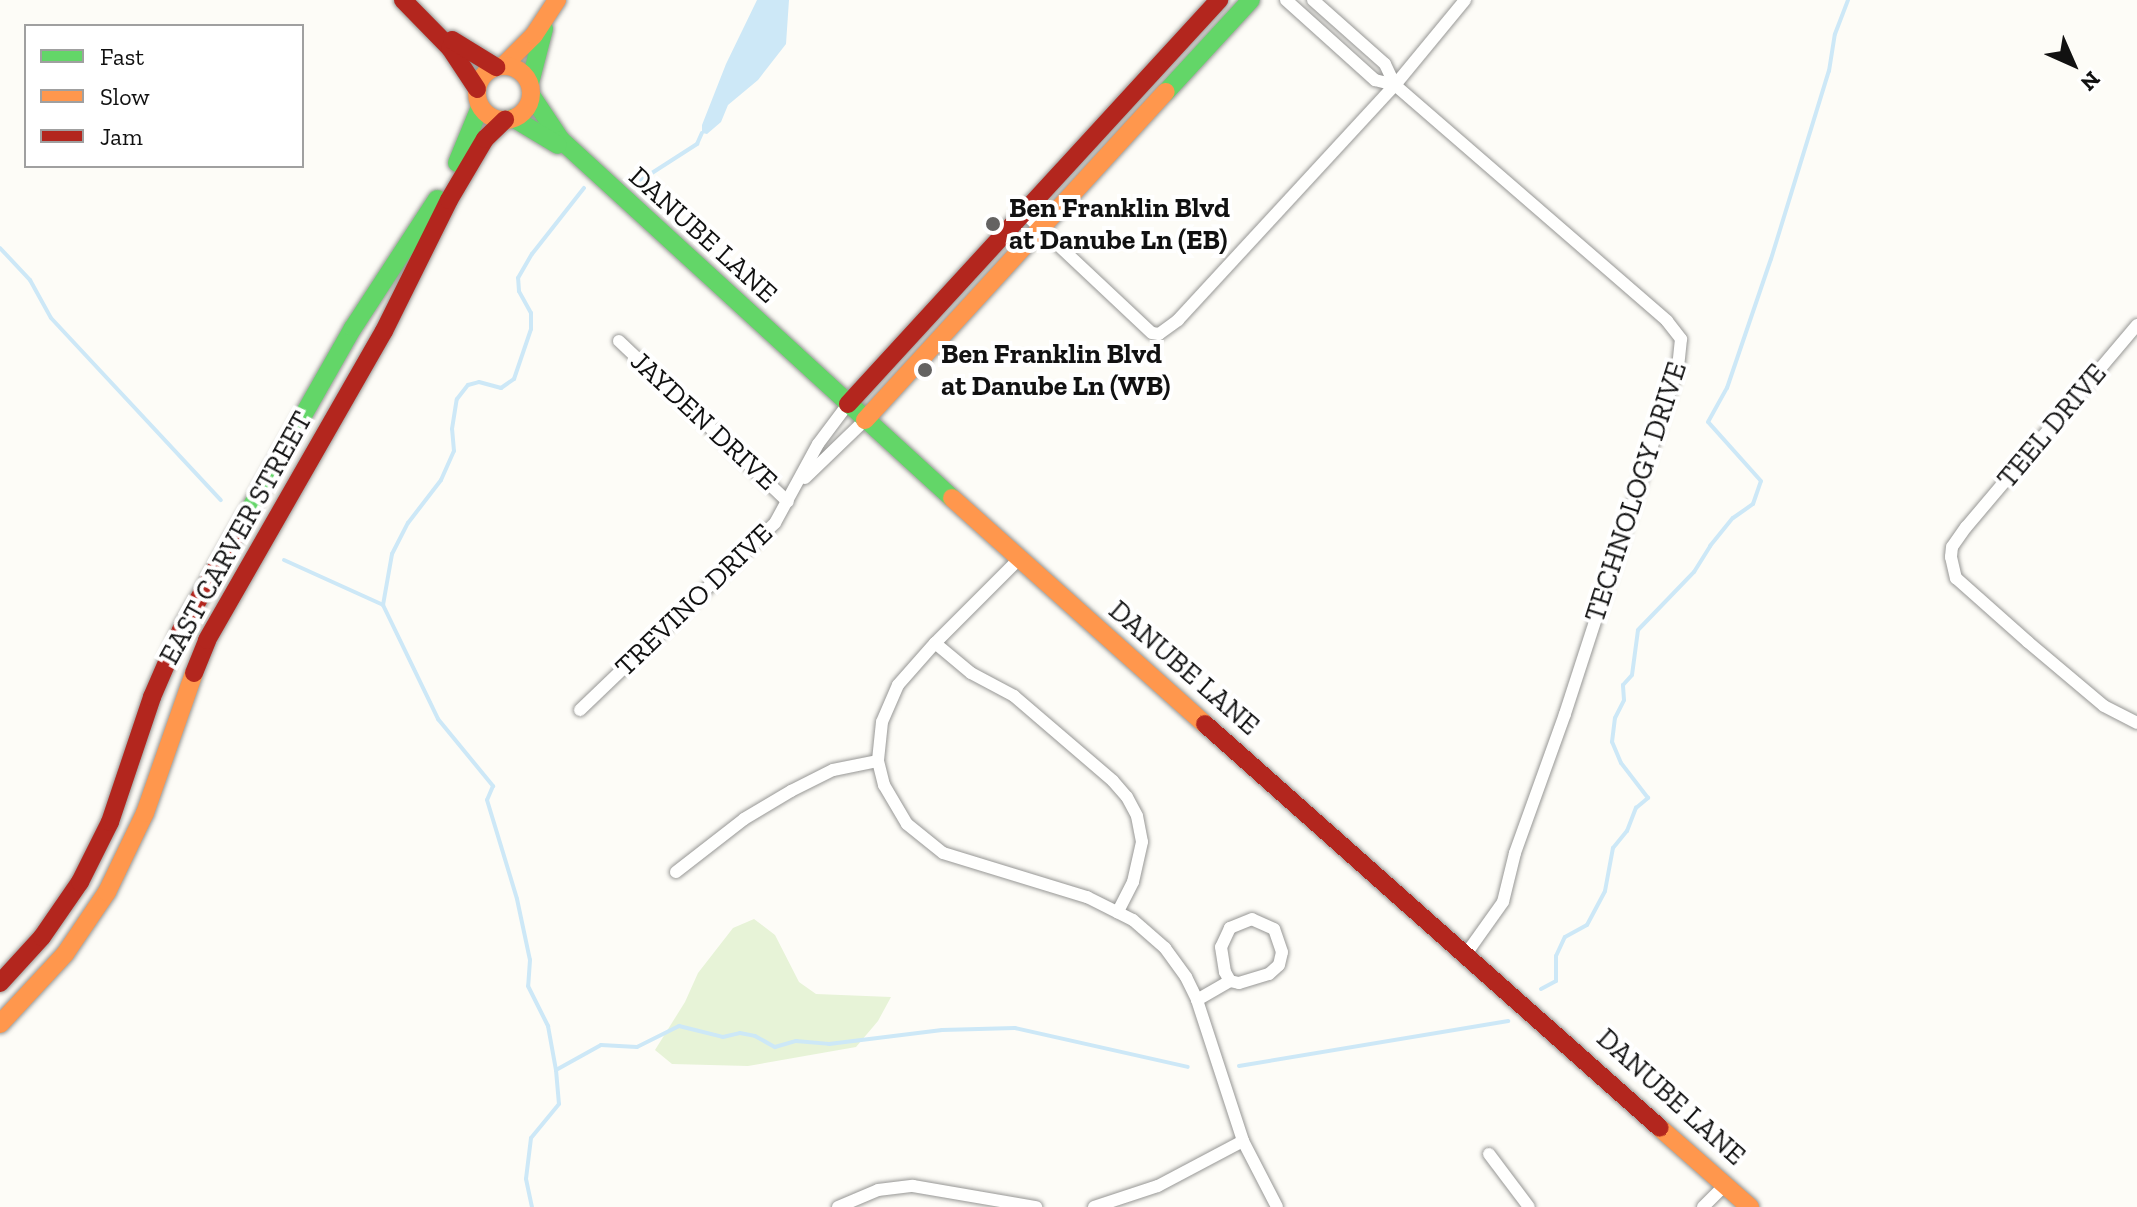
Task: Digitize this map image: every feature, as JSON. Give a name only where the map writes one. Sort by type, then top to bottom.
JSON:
[{"type":"street","points":[[403,0],[471,53],[500,66],[520,70],[530,89]]},
{"type":"street","points":[[848,404],[1219,0]]},
{"type":"street","points":[[865,420],[1251,0]]},
{"type":"street","name":"TECHNOLOGY DRIVE","points":[[1286,0],[1375,80],[1395,85]]},
{"type":"street","name":"TECHNOLOGY DRIVE","points":[[1313,0],[1385,64],[1395,85],[1667,321],[1681,339],[1682,349],[1565,714],[1515,853],[1503,902],[1466,954]]},
{"type":"street","points":[[1024,213],[1152,333],[1159,334],[1178,320],[1395,85],[1465,0]]},
{"type":"street","points":[[424,19],[462,62],[491,116],[509,119],[526,109],[553,7]]},
{"type":"street","points":[[479,98],[483,75],[500,66],[553,7]]},
{"type":"street","name":"DANUBE LANE","points":[[530,89],[546,122],[586,166],[1019,559],[1750,1207]]},
{"type":"street","name":"EAST CARVER STREET","points":[[0,983],[55,919],[91,862],[118,803],[152,697],[181,630],[353,328],[438,196],[465,148],[479,98]]},
{"type":"street","name":"DANUBE LANE","points":[[509,119],[551,140],[586,166]]},
{"type":"street","name":"EAST CARVER STREET","points":[[0,1024],[65,954],[107,892],[145,813],[183,697],[207,640],[384,331],[449,200],[485,139],[509,119]]},
{"type":"street","name":"TEEL DRIVE","points":[[2137,325],[1952,547],[1956,578],[2104,706],[2137,723]]},
{"type":"street","name":"JAYDEN DRIVE","points":[[619,341],[788,502]]},
{"type":"street","name":"TREVINO DRIVE","points":[[580,710],[743,558],[775,523],[800,483],[818,444],[848,404]]},
{"type":"street","name":"TREVINO DRIVE","points":[[800,483],[865,420]]},
{"type":"street","points":[[1019,559],[935,643],[898,685],[882,722],[878,761],[894,805],[924,841],[943,853],[1087,897],[1150,932],[1186,977],[1197,1000],[1243,1141],[1277,1207]]},
{"type":"street","points":[[935,643],[971,673],[1014,696],[1127,797],[1137,816],[1142,842],[1133,882],[1118,912]]},
{"type":"street","points":[[676,872],[744,819],[791,791],[833,770],[878,761]]},
{"type":"street","points":[[1197,1000],[1230,981],[1239,983],[1260,977],[1279,965],[1282,952],[1280,938],[1263,921],[1239,922],[1223,938],[1221,958],[1230,981]]},
{"type":"street","points":[[1094,1207],[1158,1186],[1243,1141]]},
{"type":"street","points":[[1489,1154],[1529,1207]]},
{"type":"street","points":[[1703,1207],[1726,1184]]},
{"type":"street","points":[[838,1207],[878,1190],[913,1186],[1036,1207]]},
{"type":"green space","points":[[754,919],[775,935],[799,982],[816,994],[891,997],[878,1021],[856,1047],[748,1066],[672,1064],[655,1050],[685,1002],[698,973],[733,928]]},
{"type":"water","points":[[757,0],[789,0],[786,44],[758,80],[728,105],[721,122],[707,134],[702,133],[702,125],[726,64]]},
{"type":"waterway","points":[[1541,989],[1556,981],[1556,956],[1565,937],[1587,925],[1605,891],[1613,848],[1627,831],[1636,808],[1648,798],[1621,763],[1612,742],[1615,718],[1624,700],[1623,685],[1632,675],[1638,630],[1694,572],[1733,518],[1753,504],[1761,481],[1708,422],[1727,388],[1771,259],[1829,71],[1835,34],[1848,0]]},
{"type":"waterway","points":[[641,180],[697,144],[702,133]]},
{"type":"waterway","points":[[383,605],[392,554],[408,523],[441,480],[454,451],[452,429],[457,399],[468,385],[479,382],[501,388],[514,379],[531,329],[531,313],[519,291],[518,278],[532,254],[584,188]]},
{"type":"waterway","points":[[0,248],[30,280],[51,318],[221,500]]},
{"type":"waterway","points":[[284,560],[383,605],[438,719],[493,786],[487,800],[517,899],[530,960],[528,986],[548,1026],[556,1070],[559,1104],[531,1138],[526,1179],[532,1207]]},
{"type":"waterway","points":[[1239,1066],[1508,1021]]},
{"type":"waterway","points":[[556,1070],[601,1045],[637,1047],[679,1026],[723,1037],[740,1033],[755,1036],[775,1047],[796,1041],[829,1044],[942,1030],[1015,1028],[1188,1067]]},
{"type":"traffic: fast","points":[[1166,92],[1251,0]]},
{"type":"traffic: fast","points":[[530,83],[544,29]]},
{"type":"traffic: fast","points":[[531,95],[561,140],[952,498]]},
{"type":"traffic: fast","points":[[457,163],[480,107]]},
{"type":"traffic: fast","points":[[513,118],[558,145]]},
{"type":"traffic: fast","points":[[246,516],[353,328],[437,199]]},
{"type":"traffic: slow","points":[[504,65],[534,35],[557,0]]},
{"type":"traffic: slow","points":[[504,66],[523,74],[531,93],[523,112],[504,120],[485,112],[477,93],[485,74],[504,66]]},
{"type":"traffic: slow","points":[[865,420],[1166,92]]},
{"type":"traffic: slow","points":[[952,498],[1205,724]]},
{"type":"traffic: slow","points":[[0,1024],[65,954],[107,892],[145,813],[194,673]]},
{"type":"traffic: slow","points":[[1660,1128],[1750,1207]]},
{"type":"traffic: jam","points":[[403,0],[450,48],[477,89]]},
{"type":"traffic: jam","points":[[848,404],[1219,0]]},
{"type":"traffic: jam","points":[[452,40],[496,67]]},
{"type":"traffic: jam","points":[[194,673],[207,640],[384,331],[449,200],[485,139],[505,120]]},
{"type":"traffic: jam","points":[[0,983],[42,937],[80,882],[110,822],[152,697],[181,630],[246,516]]},
{"type":"traffic: jam","points":[[1205,724],[1660,1128]]},
{"type":"place","name":"Ben Franklin Blvd at Danube Ln (EB)","points":[[993,224]]},
{"type":"place","name":"Ben Franklin Blvd at Danube Ln (WB)","points":[[925,370]]}]
